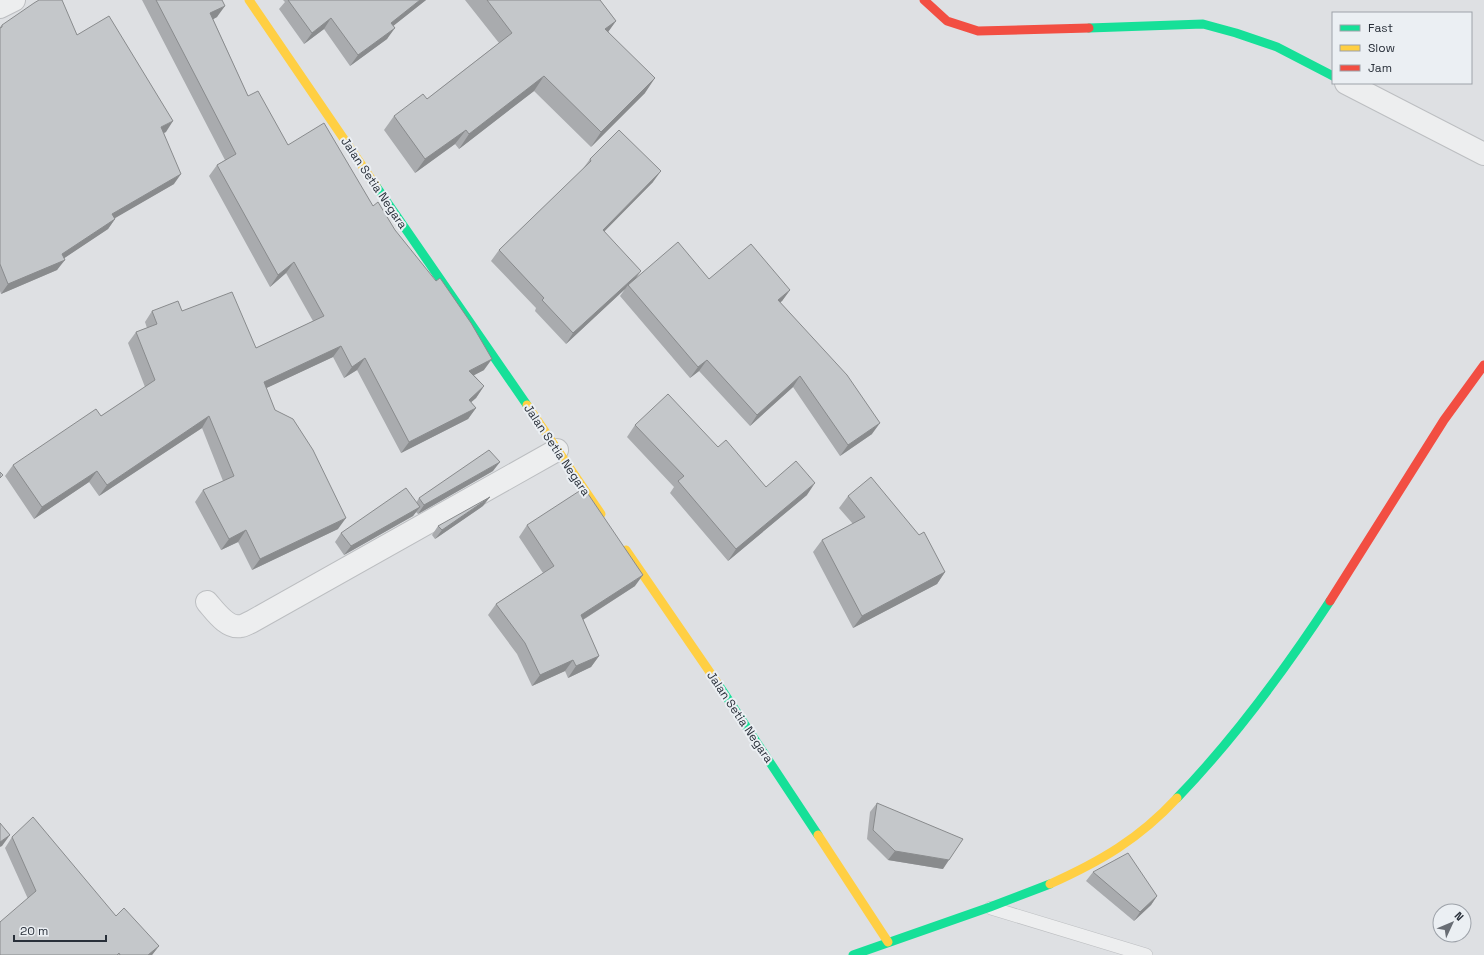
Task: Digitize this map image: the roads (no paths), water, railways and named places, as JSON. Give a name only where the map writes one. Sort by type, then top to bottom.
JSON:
[{"type":"street","points":[[0,7],[14,0]]},
{"type":"street","name":"Jalan Setia Negara","points":[[249,0],[606,521]]},
{"type":"street","points":[[924,0],[948,21],[978,31],[1202,24],[1236,33],[1277,47],[1332,75]]},
{"type":"street","points":[[1348,84],[1484,154]]},
{"type":"street","points":[[853,955],[991,908],[1072,874],[1109,854],[1138,835],[1181,795],[1254,713],[1314,626],[1445,419],[1484,365]]},
{"type":"street","points":[[207,602],[222,619],[230,624],[240,627],[557,450]]},
{"type":"street","name":"Jalan Setia Negara","points":[[619,540],[725,695],[888,942]]},
{"type":"lane","points":[[991,908],[1146,955]]}]
